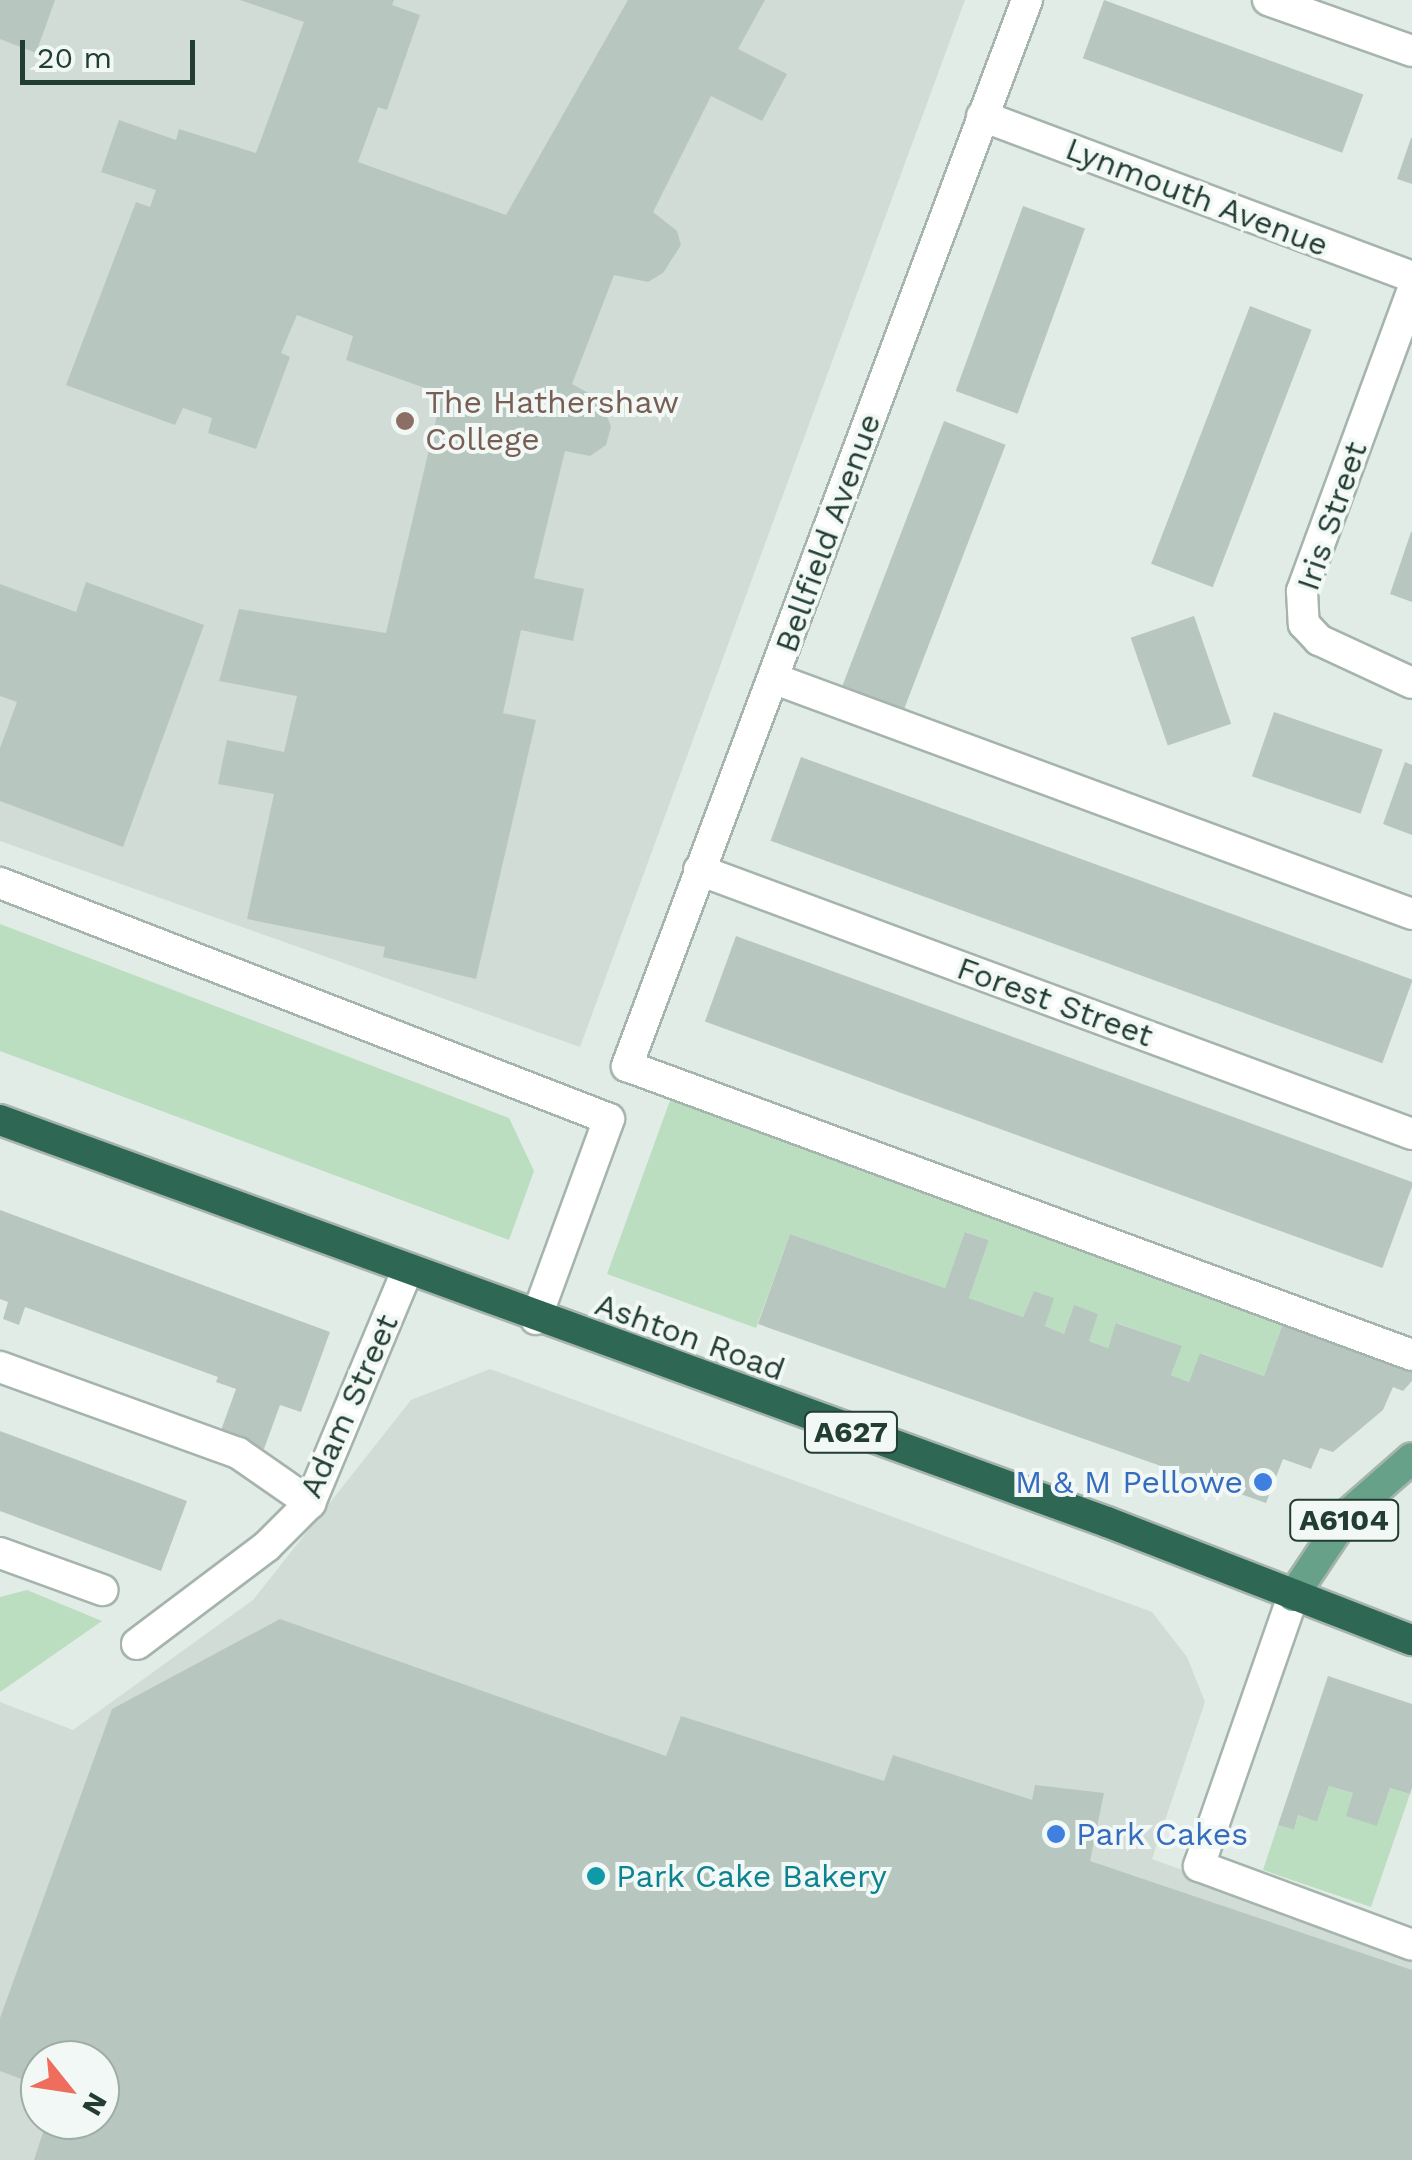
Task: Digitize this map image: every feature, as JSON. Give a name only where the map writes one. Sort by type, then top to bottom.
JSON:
[{"type":"highway","name":"Ashton Road","points":[[0,1120],[536,1319],[1107,1522],[1412,1640]]},
{"type":"main road","name":"A6104","points":[[1293,1596],[1347,1515],[1412,1458]]},
{"type":"street","name":"Bellfield Avenue","points":[[1027,0],[627,1066],[1412,1355]]},
{"type":"street","points":[[1268,0],[1412,52]]},
{"type":"street","name":"Lynmouth Avenue","points":[[982,116],[1412,277]]},
{"type":"street","name":"Iris Street","points":[[1412,292],[1302,591],[1304,624],[1319,640],[1412,683]]},
{"type":"street","points":[[775,679],[1412,914]]},
{"type":"street","name":"Forest Street","points":[[699,870],[1412,1134]]},
{"type":"street","points":[[0,884],[609,1119],[536,1319]]},
{"type":"street","name":"Adam Street","points":[[137,1644],[267,1546],[310,1502],[407,1271]]},
{"type":"street","points":[[0,1367],[238,1453],[310,1502]]},
{"type":"street","points":[[0,1553],[102,1590]]},
{"type":"street","points":[[1293,1596],[1199,1866],[1412,1945]]},
{"type":"shaded area","name":"The Hathershaw College","points":[[0,0],[965,0],[580,1047],[0,841]]},
{"type":"shaded area","name":"Park Cake Bakery","points":[[490,1369],[1152,1612],[1187,1657],[1205,1702],[1152,1859],[1412,1954],[1412,2160],[0,2160],[0,1702],[73,1730],[253,1600],[411,1400]]},
{"type":"green space","points":[[0,924],[509,1118],[534,1171],[509,1240],[0,1051]]},
{"type":"green space","points":[[672,1095],[1286,1315],[1264,1376],[1201,1353],[1189,1382],[1171,1375],[1181,1346],[1117,1323],[1108,1348],[1089,1341],[1097,1314],[1074,1306],[1064,1334],[1045,1326],[1053,1298],[1034,1291],[1023,1317],[969,1298],[989,1240],[966,1232],[945,1288],[790,1234],[756,1328],[607,1274]]},
{"type":"green space","points":[[27,1590],[102,1621],[0,1692],[0,1597]]},
{"type":"green space","points":[[1329,1786],[1353,1793],[1377,1826],[1390,1788],[1410,1794],[1371,1907],[1263,1870],[1278,1825],[1294,1830],[1298,1815],[1317,1822]]},
{"type":"building","points":[[0,0],[55,0],[36,53],[0,39]]},
{"type":"building","points":[[240,0],[394,0],[392,5],[420,15],[387,110],[378,107],[358,162],[506,215],[628,0],[765,0],[738,49],[787,74],[762,121],[711,96],[653,212],[677,231],[681,245],[663,273],[648,282],[614,275],[572,384],[601,400],[611,427],[606,445],[590,456],[565,451],[534,578],[584,589],[573,641],[521,630],[503,713],[536,720],[476,979],[383,957],[385,947],[247,919],[274,794],[218,784],[227,740],[284,752],[297,696],[219,681],[239,609],[386,633],[442,394],[346,360],[353,336],[297,315],[281,353],[290,357],[256,449],[208,433],[212,418],[183,408],[175,425],[66,385],[136,202],[150,207],[156,190],[101,172],[119,120],[176,140],[179,129],[256,153],[304,22]]},
{"type":"building","points":[[1104,0],[1363,94],[1342,153],[1083,58]]},
{"type":"building","points":[[1412,138],[1412,184],[1397,179]]},
{"type":"building","points":[[1023,206],[1085,229],[1018,414],[956,391]]},
{"type":"building","points":[[1250,306],[1312,330],[1213,587],[1151,564]]},
{"type":"building","points":[[944,421],[1006,445],[904,710],[842,686]]},
{"type":"building","points":[[1412,532],[1412,602],[1390,594]]},
{"type":"building","points":[[86,582],[204,625],[123,847],[0,801],[0,748],[17,702],[0,696],[0,584],[76,612]]},
{"type":"building","points":[[1194,616],[1231,724],[1168,746],[1131,638]]},
{"type":"building","points":[[1274,712],[1383,749],[1361,814],[1252,776]]},
{"type":"building","points":[[801,757],[1412,979],[1382,1063],[771,841]]},
{"type":"building","points":[[1405,762],[1412,765],[1412,835],[1383,824]]},
{"type":"building","points":[[736,936],[1412,1182],[1382,1268],[705,1022]]},
{"type":"building","points":[[0,1210],[330,1332],[301,1412],[280,1405],[264,1449],[220,1433],[236,1389],[216,1382],[218,1377],[25,1307],[19,1325],[3,1319],[8,1302],[0,1299]]},
{"type":"building","points":[[965,1232],[989,1240],[969,1298],[1023,1317],[1034,1291],[1054,1298],[1045,1326],[1064,1334],[1074,1305],[1098,1314],[1089,1341],[1108,1348],[1116,1323],[1182,1346],[1171,1375],[1189,1382],[1200,1353],[1264,1376],[1286,1315],[1412,1363],[1412,1381],[1403,1391],[1393,1387],[1383,1410],[1333,1452],[1320,1448],[1311,1469],[1283,1459],[1266,1503],[758,1324],[790,1234],[945,1288]]},
{"type":"building","points":[[0,1431],[187,1501],[161,1571],[0,1511]]},
{"type":"building","name":"Park Cake Bakery","points":[[280,1619],[666,1756],[681,1716],[884,1781],[893,1755],[1032,1800],[1035,1785],[1104,1793],[1090,1861],[1412,1970],[1412,2160],[34,2160],[40,2140],[120,2140],[120,2040],[20,2040],[20,2078],[0,2071],[0,2018],[112,1709]]},
{"type":"building","points":[[1328,1676],[1412,1704],[1412,1788],[1410,1794],[1390,1788],[1377,1826],[1346,1816],[1353,1793],[1329,1786],[1317,1822],[1298,1815],[1294,1830],[1278,1825]]},
{"type":"place","name":"The Hathershaw College","points":[[405,421]]},
{"type":"place","name":"M & M Pellowe","points":[[1263,1482]]},
{"type":"place","name":"Park Cakes","points":[[1056,1834]]},
{"type":"place","name":"Park Cake Bakery","points":[[596,1876]]}]
